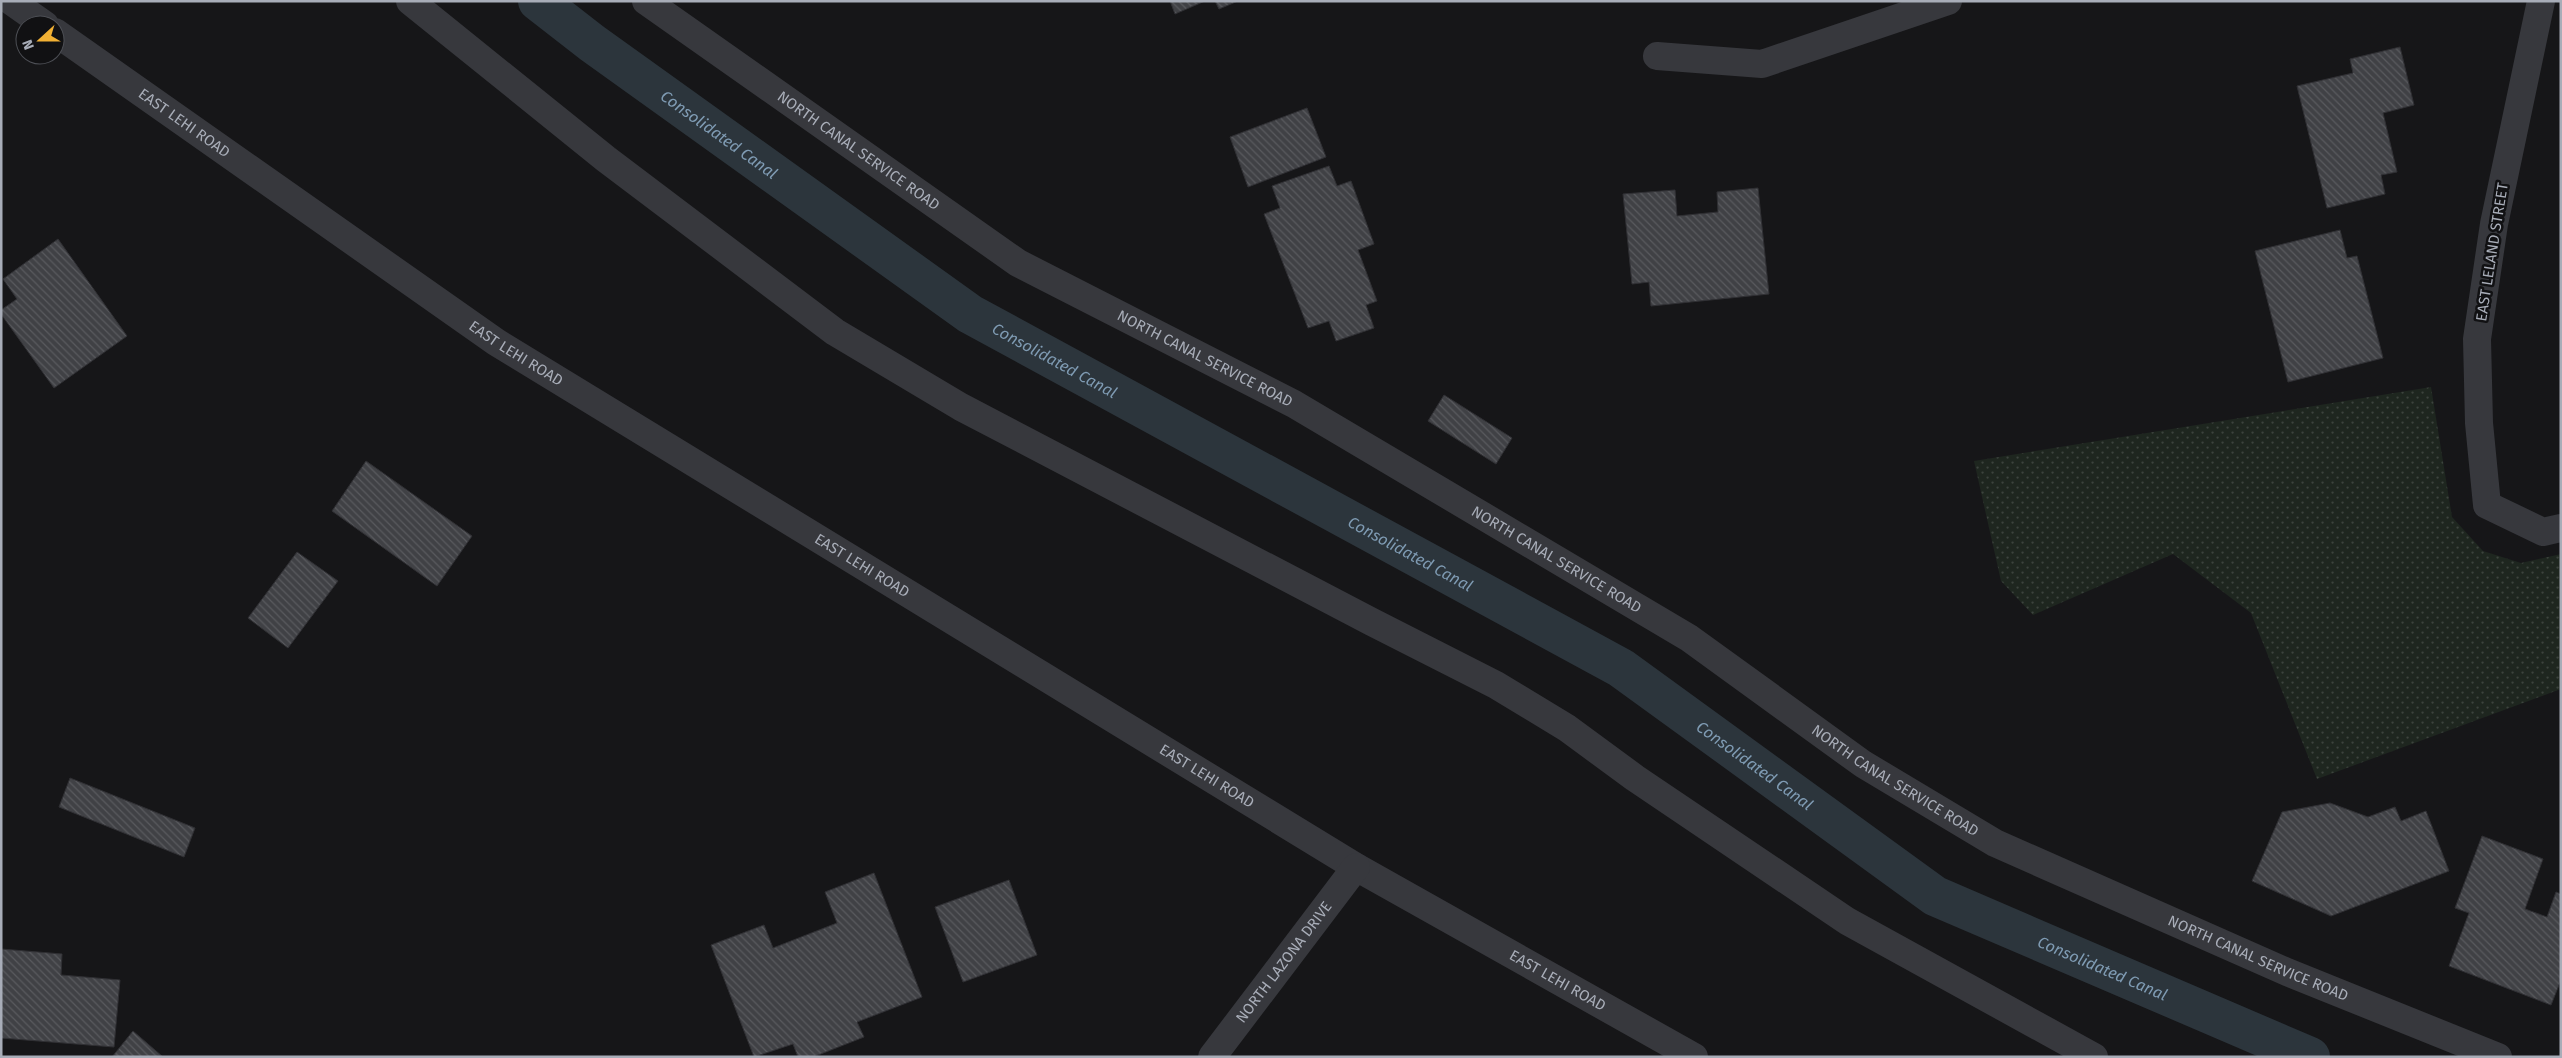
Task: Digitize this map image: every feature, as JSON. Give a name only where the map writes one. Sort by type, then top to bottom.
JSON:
[{"type":"street","points":[[11,1],[31,15]]},
{"type":"street","points":[[410,1],[606,159],[835,332],[961,407],[1372,622],[1496,684],[1568,728],[1636,778],[1846,921],[2094,1057]]},
{"type":"street","name":"NORTH CANAL SERVICE ROAD","points":[[646,1],[1018,263],[1294,404],[1672,628],[1863,764],[1995,843],[2287,972],[2498,1057]]},
{"type":"street","points":[[1657,56],[1762,64],[1948,1]]},
{"type":"street","name":"EAST LELAND STREET","points":[[2541,1],[2494,224],[2477,339],[2479,423],[2487,505],[2542,532],[2561,528]]},
{"type":"street","name":"EAST LEHI ROAD","points":[[65,39],[496,342],[1356,867],[1694,1057]]},
{"type":"street","name":"NORTH LAZONA DRIVE","points":[[1212,1057],[1356,867]]},
{"type":"shaded area","points":[[2431,387],[2452,517],[2483,551],[2521,563],[2561,554],[2561,689],[2317,779],[2251,613],[2173,554],[2033,615],[2001,581],[1974,461]]},
{"type":"building","points":[[1170,1],[1205,1],[1175,14]]},
{"type":"building","points":[[1215,1],[1238,1],[1219,9]]},
{"type":"building","points":[[2400,47],[2414,105],[2383,113],[2397,172],[2381,175],[2385,194],[2327,208],[2297,86],[2353,73],[2350,59]]},
{"type":"building","points":[[1307,108],[1326,157],[1248,187],[1230,137]]},
{"type":"building","points":[[1329,166],[1337,186],[1351,181],[1374,244],[1358,250],[1377,301],[1366,305],[1374,328],[1336,341],[1329,321],[1308,328],[1264,214],[1280,208],[1272,186]]},
{"type":"building","points":[[1758,188],[1769,294],[1651,306],[1649,282],[1632,284],[1623,194],[1675,190],[1677,216],[1718,212],[1717,192]]},
{"type":"building","points":[[2340,230],[2347,258],[2357,256],[2383,358],[2288,382],[2255,251]]},
{"type":"building","points":[[58,239],[127,336],[54,388],[1,314],[1,310],[17,299],[3,279]]},
{"type":"building","points":[[1444,395],[1512,438],[1496,464],[1428,421]]},
{"type":"building","points":[[366,461],[472,536],[437,586],[332,511]]},
{"type":"building","points":[[297,552],[338,581],[288,648],[248,618]]},
{"type":"building","points":[[70,778],[195,828],[184,857],[59,807]]},
{"type":"building","points":[[2330,803],[2368,817],[2395,807],[2401,821],[2426,811],[2449,871],[2331,916],[2252,881],[2282,812]]},
{"type":"building","points":[[2482,836],[2543,859],[2525,909],[2547,917],[2556,892],[2561,894],[2561,980],[2551,1005],[2449,966],[2469,913],[2455,908]]},
{"type":"building","points":[[874,873],[922,997],[857,1022],[864,1037],[813,1057],[798,1057],[793,1044],[754,1057],[711,945],[764,925],[773,948],[837,923],[825,892]]},
{"type":"building","points":[[1009,880],[1037,955],[963,982],[935,907]]},
{"type":"building","points":[[1,949],[62,954],[61,975],[120,980],[114,1047],[1,1038]]},
{"type":"building","points":[[133,1031],[163,1057],[112,1057]]},
{"type":"waterway","name":"Consolidated Canal","points":[[538,1],[592,43],[970,314],[1621,668],[1935,896],[2310,1057]]}]
